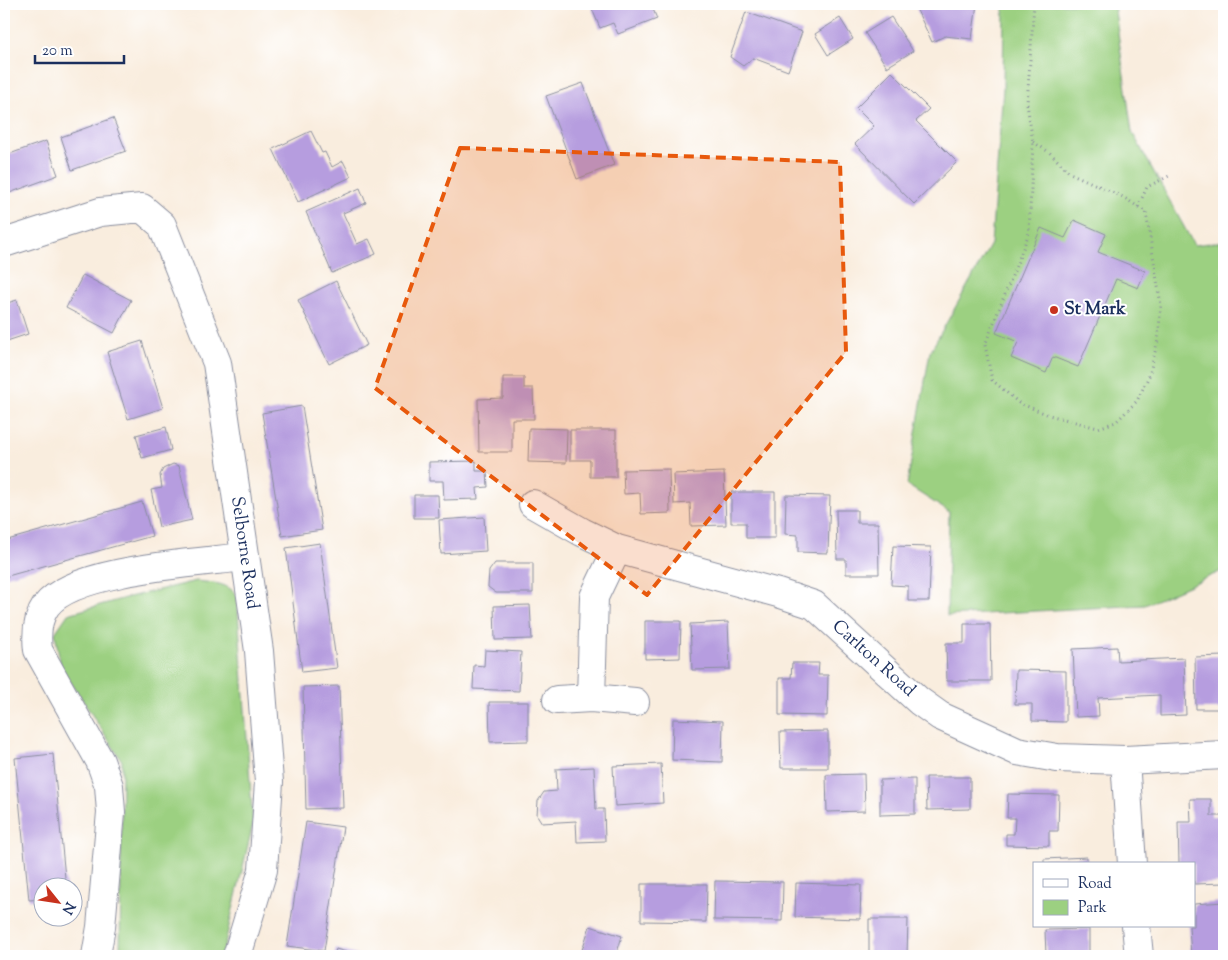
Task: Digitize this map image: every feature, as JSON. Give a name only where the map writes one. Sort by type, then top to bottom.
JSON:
[{"type":"street","name":"Selborne Road","points":[[4,243],[100,212],[142,208],[162,225],[217,363],[259,651],[268,782],[264,870],[237,956]]},
{"type":"street","name":"Carlton Road","points":[[533,504],[582,532],[617,548],[778,593],[814,605],[919,702],[940,716],[1017,751],[1057,758],[1125,760],[1224,755]]},
{"type":"street","points":[[590,698],[594,597],[617,548]]},
{"type":"street","points":[[96,956],[101,927],[111,812],[109,786],[100,761],[38,650],[38,621],[46,605],[62,591],[118,573],[244,557]]},
{"type":"street","points":[[557,700],[590,698],[635,702]]},
{"type":"street","points":[[1125,760],[1132,862]]},
{"type":"street","points":[[1136,928],[1138,956]]},
{"type":"path","points":[[1033,142],[1049,152],[1070,173],[1122,197],[1146,212],[1161,305],[1158,340],[1149,376],[1138,401],[1116,422],[1098,428],[1049,415],[1019,403],[992,380],[985,345],[1029,233],[1033,142],[1027,104],[1034,4]]},
{"type":"path","points":[[1138,207],[1147,187],[1171,175]]},
{"type":"highlighted area","points":[[460,148],[840,162],[846,352],[647,595],[375,388]]},
{"type":"green space","points":[[1004,4],[1114,4],[1132,132],[1194,245],[1224,241],[1224,570],[1145,605],[947,616],[949,512],[907,485],[930,352],[991,244],[1003,89]]},
{"type":"green space","points":[[196,581],[224,586],[233,591],[237,596],[253,824],[222,956],[120,956],[122,761],[61,667],[55,633],[68,614]]},
{"type":"building","points":[[590,4],[666,4],[653,9],[657,19],[618,34],[613,23],[600,28]]},
{"type":"building","points":[[914,4],[977,4],[972,39],[945,36],[932,42]]},
{"type":"building","points":[[746,12],[802,32],[788,71],[753,58],[743,66],[730,57]]},
{"type":"building","points":[[891,17],[913,51],[887,67],[865,33]]},
{"type":"building","points":[[840,18],[853,39],[828,55],[815,34]]},
{"type":"building","points":[[892,72],[929,109],[916,121],[957,162],[914,204],[855,144],[874,126],[856,108]]},
{"type":"building","points":[[583,83],[614,165],[577,179],[546,96]]},
{"type":"building","points":[[113,118],[126,151],[72,170],[61,137]]},
{"type":"building","points":[[311,131],[322,153],[325,152],[332,167],[343,161],[351,177],[298,202],[273,149]]},
{"type":"building","points":[[46,141],[58,175],[4,195],[4,156]]},
{"type":"building","points":[[360,188],[366,203],[343,213],[357,244],[369,239],[376,254],[332,273],[306,212]]},
{"type":"building","name":"St Mark","points":[[1074,220],[1106,234],[1098,252],[1145,271],[1138,288],[1116,279],[1078,367],[1053,357],[1046,373],[1011,358],[1018,342],[996,333],[1041,228],[1065,238]]},
{"type":"building","points":[[83,275],[131,300],[114,333],[66,308]]},
{"type":"building","points":[[336,281],[367,345],[329,364],[298,300]]},
{"type":"building","points":[[17,300],[28,334],[4,342],[4,304]]},
{"type":"building","points":[[142,341],[163,408],[128,419],[107,352]]},
{"type":"building","points":[[503,377],[524,377],[524,388],[533,388],[534,419],[512,419],[512,452],[479,452],[478,399],[503,398]]},
{"type":"building","points":[[302,406],[322,530],[282,536],[262,413]]},
{"type":"building","points":[[166,427],[171,450],[142,458],[136,435]]},
{"type":"building","points":[[529,428],[567,429],[566,463],[528,462]]},
{"type":"building","points":[[570,430],[616,430],[616,477],[590,477],[590,460],[570,460]]},
{"type":"building","points":[[476,461],[476,471],[487,471],[488,487],[477,488],[478,499],[444,500],[443,481],[429,481],[429,462]]},
{"type":"building","points":[[173,464],[179,466],[192,520],[159,527],[151,490],[162,488],[160,475],[163,469]]},
{"type":"building","points":[[669,469],[670,513],[641,514],[640,493],[624,494],[623,470]]},
{"type":"building","points":[[724,472],[726,525],[691,526],[690,503],[674,504],[673,474]]},
{"type":"building","points":[[731,492],[775,492],[775,538],[746,538],[746,523],[731,523]]},
{"type":"building","points":[[414,495],[438,495],[439,518],[414,518]]},
{"type":"building","points":[[786,495],[830,496],[828,553],[798,552],[798,535],[785,534]]},
{"type":"building","points":[[142,502],[152,536],[4,577],[4,541]]},
{"type":"building","points":[[836,510],[857,510],[857,523],[878,523],[879,574],[846,574],[846,559],[837,559]]},
{"type":"building","points":[[484,517],[486,551],[441,554],[439,520]]},
{"type":"building","points":[[320,543],[337,668],[302,672],[286,548]]},
{"type":"building","points":[[893,546],[931,547],[929,601],[908,601],[908,586],[891,585]]},
{"type":"building","points":[[495,563],[533,563],[533,593],[496,593],[488,587],[489,571]]},
{"type":"building","points":[[530,605],[532,639],[495,640],[494,606]]},
{"type":"building","points":[[645,621],[681,621],[680,658],[645,659]]},
{"type":"building","points":[[728,622],[730,669],[692,670],[690,624]]},
{"type":"building","points":[[964,624],[990,624],[991,681],[947,681],[946,643],[964,643]]},
{"type":"building","points":[[1117,647],[1118,661],[1184,658],[1186,715],[1160,716],[1160,695],[1098,698],[1099,716],[1076,717],[1073,649]]},
{"type":"building","points":[[485,650],[521,652],[519,691],[473,689],[474,665],[484,666]]},
{"type":"building","points":[[1224,656],[1224,709],[1196,709],[1195,657]]},
{"type":"building","points":[[792,663],[819,663],[818,675],[828,675],[827,716],[779,715],[779,678],[791,678]]},
{"type":"building","points":[[1016,670],[1066,671],[1066,722],[1032,721],[1032,704],[1015,704]]},
{"type":"building","points":[[339,686],[343,808],[306,809],[303,687]]},
{"type":"building","points":[[489,702],[528,702],[528,741],[490,742]]},
{"type":"building","points":[[673,719],[723,721],[722,762],[672,760]]},
{"type":"building","points":[[828,731],[828,768],[781,768],[780,732]]},
{"type":"building","points":[[53,754],[65,878],[32,878],[32,900],[29,900],[15,758]]},
{"type":"building","points":[[661,764],[663,803],[615,806],[613,766]]},
{"type":"building","points":[[594,767],[596,809],[604,809],[605,841],[577,842],[576,821],[542,823],[537,815],[538,801],[544,792],[557,791],[556,769]]},
{"type":"building","points":[[864,774],[865,811],[827,812],[826,775]]},
{"type":"building","points":[[926,777],[970,777],[970,809],[927,810]]},
{"type":"building","points":[[915,779],[915,814],[880,815],[880,780]]},
{"type":"building","points":[[1008,794],[1059,795],[1058,831],[1049,831],[1049,846],[1006,845],[1006,834],[1014,834],[1015,818],[1007,818]]},
{"type":"building","points":[[1190,799],[1211,799],[1211,816],[1222,816],[1224,883],[1196,884],[1196,862],[1179,862],[1178,822],[1191,822]]},
{"type":"building","points":[[306,822],[343,827],[324,951],[287,946]]},
{"type":"building","points":[[1087,857],[1087,862],[1044,862],[1044,859]]},
{"type":"building","points":[[715,881],[783,882],[782,921],[714,920]]},
{"type":"building","points":[[796,883],[861,885],[860,919],[795,917]]},
{"type":"building","points":[[641,884],[707,884],[706,922],[641,921]]},
{"type":"building","points":[[1224,902],[1224,956],[1191,956],[1189,928],[1196,928],[1196,904]]},
{"type":"building","points":[[869,919],[908,919],[907,956],[869,956]]},
{"type":"building","points":[[590,926],[622,936],[616,956],[580,956]]},
{"type":"building","points":[[1089,929],[1089,956],[1046,956],[1045,930]]},
{"type":"building","points":[[336,949],[360,956],[334,956]]},
{"type":"place","name":"St Mark","points":[[1054,310]]}]
